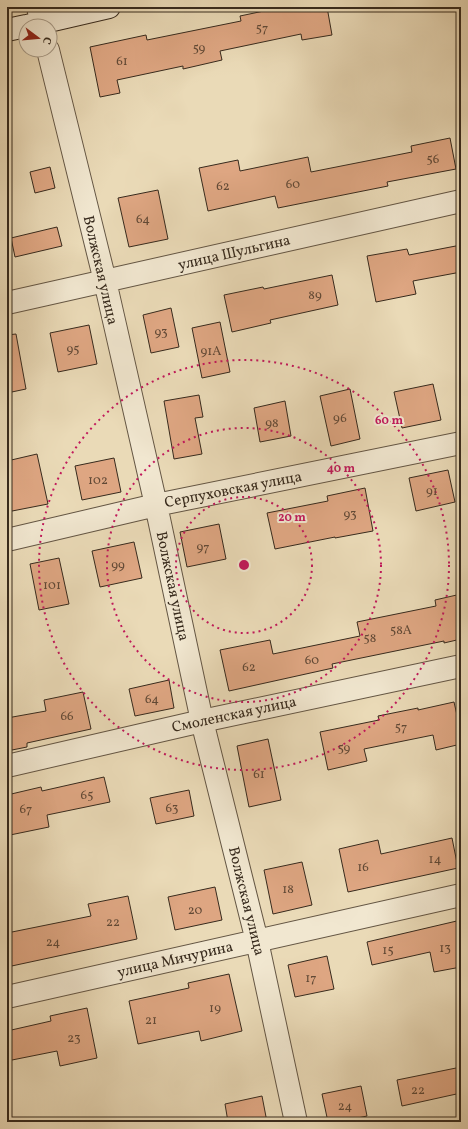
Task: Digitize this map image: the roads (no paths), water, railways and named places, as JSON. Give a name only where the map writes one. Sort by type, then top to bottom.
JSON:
[{"type":"street","points":[[55,18],[109,7]]},
{"type":"street","points":[[7,30],[18,27]]},
{"type":"street","name":"Волжская улица","points":[[50,58],[156,505],[202,721],[257,941],[296,1122]]},
{"type":"street","name":"улица Шульгина","points":[[7,303],[461,201]]},
{"type":"street","name":"Серпуховская улица","points":[[7,540],[156,505],[461,444]]},
{"type":"street","name":"Смоленская улица","points":[[7,766],[202,721],[461,666]]},
{"type":"street","name":"улица Мичурина","points":[[7,997],[461,895]]}]
